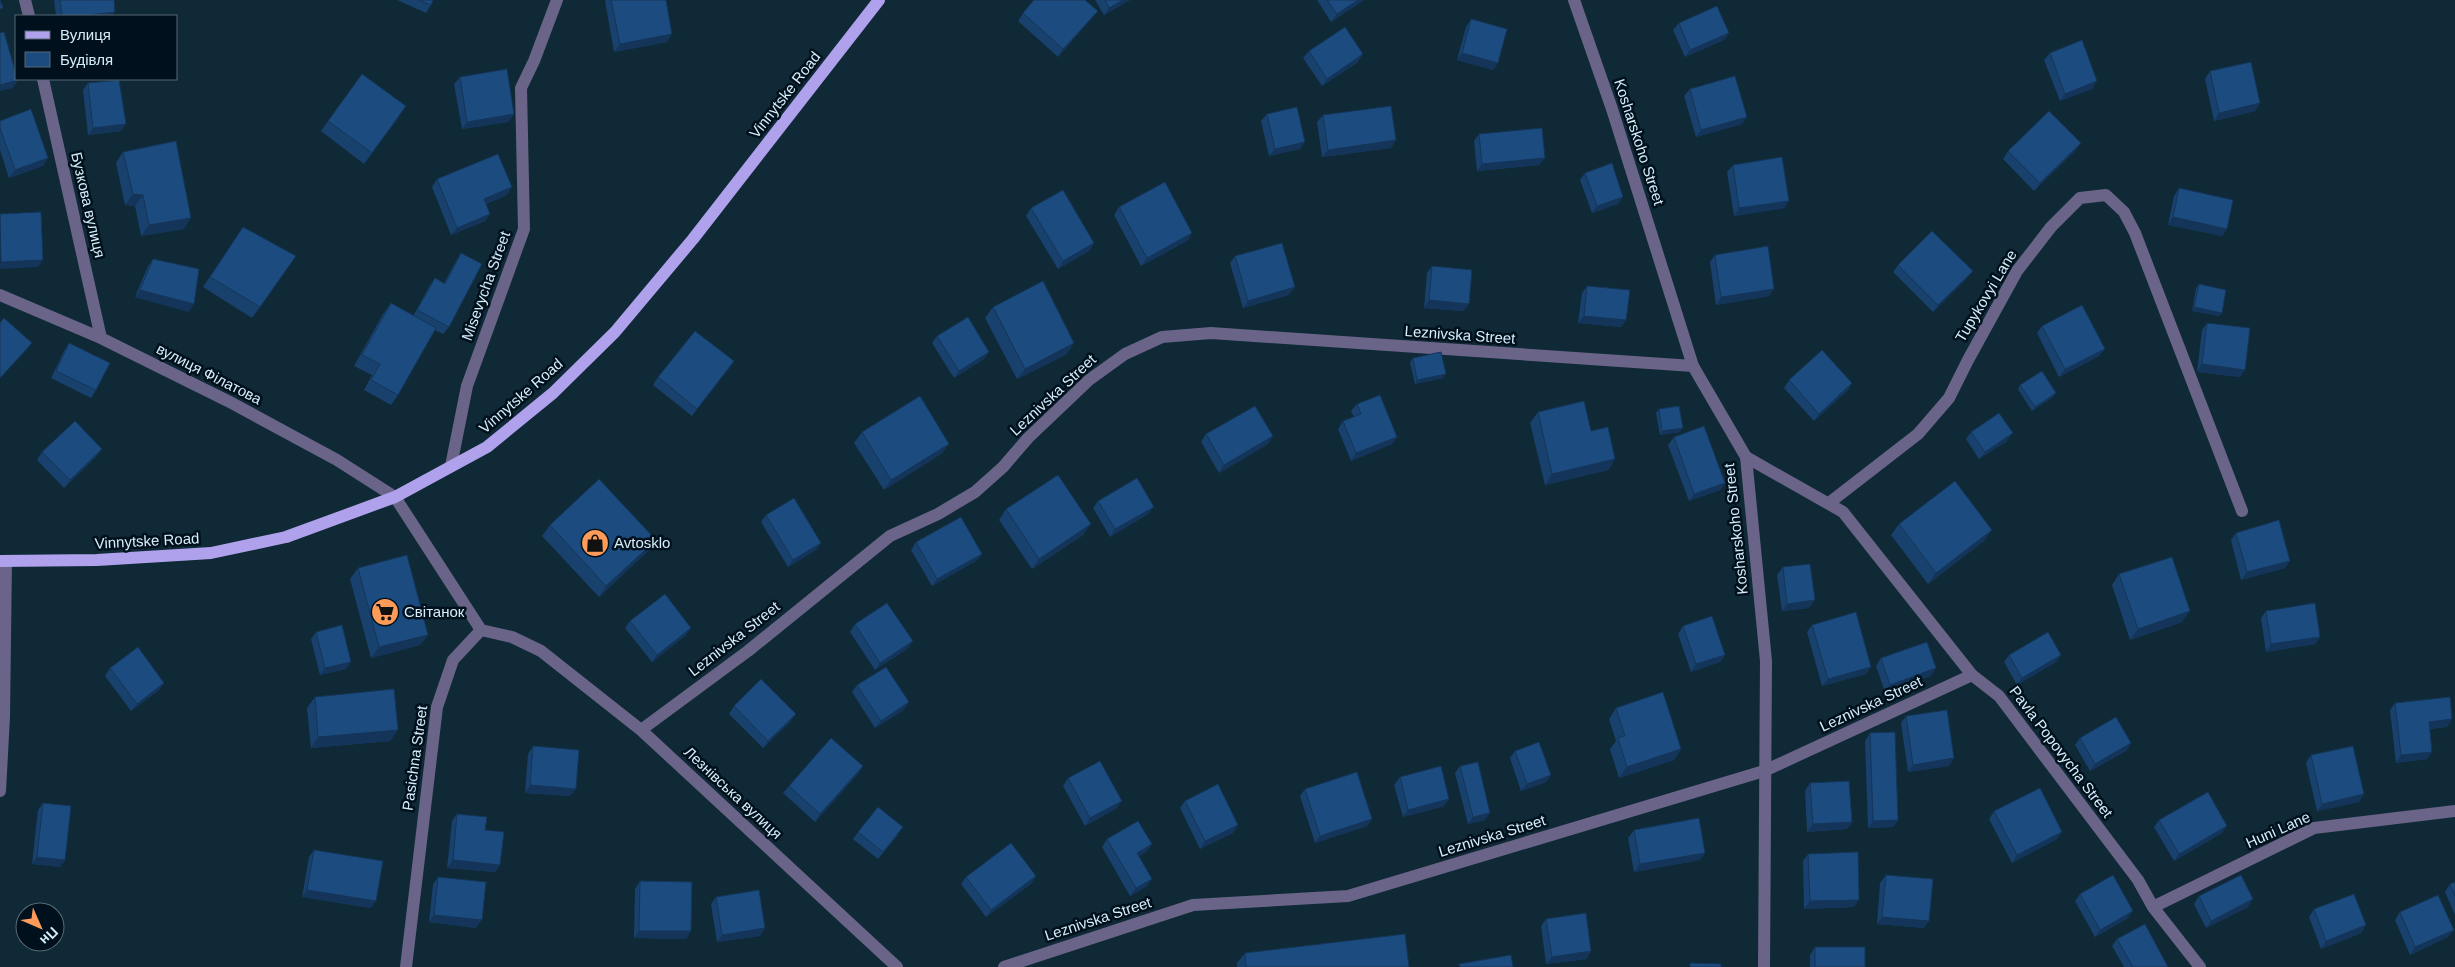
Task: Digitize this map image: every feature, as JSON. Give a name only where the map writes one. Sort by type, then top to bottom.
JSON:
[{"type":"main road","name":"Vinnytske Road","points":[[3,561],[97,560],[211,553],[286,537],[395,497],[487,447],[519,422],[615,332],[693,239],[879,0]]},
{"type":"street","points":[[25,0],[29,15]]},
{"type":"street","name":"Misevycha Street","points":[[451,466],[467,386],[524,229],[521,88],[534,62],[557,0]]},
{"type":"street","name":"Kosharskoho Street","points":[[1574,0],[1612,109],[1693,366],[1746,457],[1766,661],[1764,967]]},
{"type":"street","name":"Бузкова вулиця","points":[[43,80],[101,338]]},
{"type":"street","name":"Tupykovyi Lane","points":[[1830,504],[1918,434],[1949,398],[2017,271],[2051,227],[2080,198],[2106,195],[2124,212],[2135,232],[2242,511]]},
{"type":"street","name":"вулиця Філатова","points":[[0,295],[33,311],[101,338],[236,406],[337,460],[395,497]]},
{"type":"street","name":"Leznivska Street","points":[[640,730],[748,651],[890,536],[938,514],[975,492],[1003,468],[1028,438],[1089,380],[1125,354],[1162,337],[1211,333],[1693,366]]},
{"type":"street","name":"Pavla Popovycha Street","points":[[1746,457],[1843,512],[1972,675],[1999,696],[2138,880],[2153,907],[2200,967]]},
{"type":"street","points":[[395,497],[481,630]]},
{"type":"street","points":[[0,791],[4,718],[3,561]]},
{"type":"street","name":"Лезнівська вулиця","points":[[481,630],[512,637],[541,651],[640,730],[897,967]]},
{"type":"street","name":"Pasichna Street","points":[[406,967],[437,707],[453,660],[481,630]]},
{"type":"street","name":"Leznivska Street","points":[[1004,967],[1193,905],[1348,896],[1764,771],[1972,675]]},
{"type":"street","name":"Huni Lane","points":[[2153,907],[2314,828],[2455,811]]},
{"type":"building","points":[[60,0],[114,0],[115,12],[90,15],[62,15]]},
{"type":"building","points":[[419,0],[433,0],[431,5]]},
{"type":"building","points":[[611,0],[666,0],[672,34],[620,44]]},
{"type":"building","points":[[1034,0],[1085,0],[1098,11],[1063,49],[1023,13]]},
{"type":"building","points":[[1105,0],[1123,0],[1109,8]]},
{"type":"building","points":[[1327,0],[1358,0],[1337,14]]},
{"type":"building","points":[[1717,6],[1729,33],[1690,50],[1679,23]]},
{"type":"building","points":[[1471,19],[1507,29],[1498,63],[1462,53]]},
{"type":"building","points":[[1345,27],[1363,54],[1327,79],[1309,51]]},
{"type":"building","points":[[4,32],[15,70],[15,80],[18,80],[0,85],[0,33]]},
{"type":"building","points":[[2082,40],[2097,81],[2065,94],[2050,53]]},
{"type":"building","points":[[2251,62],[2260,103],[2219,113],[2210,71]]},
{"type":"building","points":[[507,69],[514,114],[467,122],[460,77]]},
{"type":"building","points":[[362,74],[406,106],[372,153],[328,121]]},
{"type":"building","points":[[1735,76],[1747,117],[1701,130],[1690,89]]},
{"type":"building","points":[[119,80],[126,124],[93,128],[88,83]]},
{"type":"building","points":[[1391,106],[1396,140],[1328,150],[1323,115]]},
{"type":"building","points":[[1297,107],[1305,142],[1275,149],[1267,114]]},
{"type":"building","points":[[31,109],[48,158],[15,170],[0,128],[0,121]]},
{"type":"building","points":[[2049,111],[2081,143],[2040,183],[2008,151]]},
{"type":"building","points":[[1542,128],[1545,158],[1482,164],[1479,134]]},
{"type":"building","points":[[176,141],[191,218],[149,225],[143,195],[133,194],[123,152]]},
{"type":"building","points":[[498,154],[512,187],[484,199],[490,214],[457,228],[437,179]]},
{"type":"building","points":[[1782,157],[1789,201],[1739,208],[1733,165]]},
{"type":"building","points":[[1612,163],[1623,197],[1597,206],[1585,173]]},
{"type":"building","points":[[1165,182],[1192,233],[1147,258],[1119,207]]},
{"type":"building","points":[[2179,188],[2233,200],[2227,229],[2173,217]]},
{"type":"building","points":[[1063,190],[1094,243],[1063,261],[1031,208]]},
{"type":"building","points":[[41,212],[43,260],[1,262],[0,214]]},
{"type":"building","points":[[243,227],[296,256],[260,307],[210,277]]},
{"type":"building","points":[[1932,231],[1973,271],[1938,305],[1898,265]]},
{"type":"building","points":[[1282,243],[1295,287],[1248,301],[1235,256]]},
{"type":"building","points":[[1768,246],[1774,289],[1721,297],[1715,255]]},
{"type":"building","points":[[461,253],[482,264],[449,327],[417,310],[435,278],[445,284]]},
{"type":"building","points":[[153,259],[199,269],[194,304],[140,290]]},
{"type":"building","points":[[1432,266],[1472,270],[1469,304],[1429,300]]},
{"type":"building","points":[[1043,281],[1074,343],[1025,369],[993,307]]},
{"type":"building","points":[[2199,284],[2226,290],[2222,313],[2194,307]]},
{"type":"building","points":[[1587,286],[1630,290],[1626,320],[1584,316]]},
{"type":"building","points":[[391,303],[436,328],[398,395],[371,380],[380,364],[362,355]]},
{"type":"building","points":[[2082,305],[2105,349],[2065,369],[2042,326]]},
{"type":"building","points":[[968,317],[989,352],[959,371],[937,336]]},
{"type":"building","points":[[4,318],[32,343],[0,378],[0,323]]},
{"type":"building","points":[[2207,323],[2250,328],[2245,370],[2202,364]]},
{"type":"building","points":[[695,331],[734,361],[697,409],[658,377]]},
{"type":"building","points":[[69,343],[110,363],[96,390],[56,371]]},
{"type":"building","points":[[1822,350],[1852,383],[1819,414],[1789,380]]},
{"type":"building","points":[[1441,352],[1446,374],[1417,380],[1413,358]]},
{"type":"building","points":[[2042,371],[2056,393],[2035,407],[2020,385]]},
{"type":"building","points":[[1380,395],[1397,437],[1356,453],[1343,421],[1361,414],[1357,404]]},
{"type":"building","points":[[920,396],[949,444],[891,480],[862,432]]},
{"type":"building","points":[[1584,401],[1591,431],[1608,427],[1615,459],[1552,474],[1538,412]]},
{"type":"building","points":[[1255,406],[1273,436],[1224,465],[1206,434]]},
{"type":"building","points":[[1679,406],[1683,428],[1662,431],[1659,409]]},
{"type":"building","points":[[1999,413],[2013,433],[1985,452],[1971,432]]},
{"type":"building","points":[[75,421],[102,449],[70,480],[42,452]]},
{"type":"building","points":[[1704,426],[1725,483],[1694,494],[1674,437]]},
{"type":"building","points":[[1058,475],[1091,524],[1039,559],[1006,509]]},
{"type":"building","points":[[1137,478],[1154,507],[1115,529],[1098,501]]},
{"type":"building","points":[[599,479],[656,540],[606,586],[550,525]]},
{"type":"building","points":[[1955,481],[1992,530],[1936,573],[1899,524]]},
{"type":"building","points":[[794,498],[821,543],[793,560],[766,515]]},
{"type":"building","points":[[961,517],[982,554],[937,579],[916,542]]},
{"type":"building","points":[[2279,520],[2290,561],[2247,572],[2236,533]]},
{"type":"building","points":[[407,555],[428,635],[379,647],[358,568]]},
{"type":"building","points":[[2172,557],[2190,611],[2138,629],[2119,574]]},
{"type":"building","points":[[1810,564],[1815,600],[1787,604],[1783,567]]},
{"type":"building","points":[[665,594],[691,628],[657,655],[630,621]]},
{"type":"building","points":[[887,603],[913,641],[880,663],[855,624]]},
{"type":"building","points":[[2315,603],[2320,637],[2271,644],[2266,611]]},
{"type":"building","points":[[1856,612],[1871,667],[1828,679],[1812,625]]},
{"type":"building","points":[[1712,616],[1725,655],[1696,664],[1683,626]]},
{"type":"building","points":[[342,625],[351,662],[325,668],[316,632]]},
{"type":"building","points":[[2048,632],[2061,655],[2022,678],[2009,655]]},
{"type":"building","points":[[1927,642],[1936,668],[1890,685],[1881,658]]},
{"type":"building","points":[[138,647],[164,683],[137,704],[110,668]]},
{"type":"building","points":[[886,667],[909,702],[881,721],[857,685]]},
{"type":"building","points":[[761,679],[796,714],[768,741],[734,706]]},
{"type":"building","points":[[394,689],[398,730],[318,737],[315,697]]},
{"type":"building","points":[[1663,692],[1681,749],[1627,767],[1618,738],[1625,736],[1616,708]]},
{"type":"building","points":[[2450,697],[2452,719],[2429,722],[2432,752],[2401,755],[2395,703]]},
{"type":"building","points":[[1947,710],[1954,758],[1913,765],[1906,716]]},
{"type":"building","points":[[2116,717],[2131,743],[2095,764],[2080,738]]},
{"type":"building","points":[[1895,732],[1898,820],[1873,821],[1870,733]]},
{"type":"building","points":[[831,738],[863,766],[820,814],[789,786]]},
{"type":"building","points":[[1539,742],[1551,775],[1527,784],[1515,751]]},
{"type":"building","points":[[533,746],[579,750],[576,789],[530,785]]},
{"type":"building","points":[[2353,746],[2364,794],[2322,804],[2311,755]]},
{"type":"building","points":[[1100,761],[1122,801],[1090,818],[1068,778]]},
{"type":"building","points":[[1478,762],[1490,813],[1473,817],[1460,766]]},
{"type":"building","points":[[1441,766],[1449,799],[1408,810],[1400,777]]},
{"type":"building","points":[[1357,772],[1372,819],[1320,836],[1305,789]]},
{"type":"building","points":[[1849,781],[1852,822],[1813,824],[1810,783]]},
{"type":"building","points":[[1218,784],[1238,825],[1205,841],[1185,801]]},
{"type":"building","points":[[2040,788],[2062,832],[2017,855],[1994,811]]},
{"type":"building","points":[[2208,792],[2227,826],[2179,854],[2159,820]]},
{"type":"building","points":[[43,803],[71,806],[65,860],[37,857]]},
{"type":"building","points":[[878,807],[903,827],[883,852],[858,832]]},
{"type":"building","points":[[457,814],[487,817],[485,830],[504,832],[500,865],[453,860]]},
{"type":"building","points":[[1699,818],[1705,853],[1640,864],[1634,830]]},
{"type":"building","points":[[1138,821],[1152,844],[1137,853],[1152,879],[1136,888],[1107,839]]},
{"type":"building","points":[[1011,843],[1036,876],[991,910],[966,877]]},
{"type":"building","points":[[314,850],[383,861],[376,901],[307,890]]},
{"type":"building","points":[[1858,852],[1859,900],[1810,901],[1808,854]]},
{"type":"building","points":[[1886,875],[1933,879],[1929,921],[1882,917]]},
{"type":"building","points":[[2113,875],[2133,911],[2100,930],[2080,894]]},
{"type":"building","points":[[2241,875],[2253,899],[2211,921],[2199,896]]},
{"type":"building","points":[[438,877],[486,882],[482,920],[434,915]]},
{"type":"building","points":[[640,881],[692,882],[691,931],[639,931]]},
{"type":"building","points":[[2455,882],[2455,896],[2450,884]]},
{"type":"building","points":[[759,890],[765,928],[722,935],[716,897]]},
{"type":"building","points":[[2354,894],[2366,925],[2326,941],[2314,909]]},
{"type":"building","points":[[2438,895],[2454,930],[2415,947],[2400,912]]},
{"type":"building","points":[[1586,913],[1591,951],[1552,957],[1546,919]]},
{"type":"building","points":[[2145,924],[2168,967],[2133,967],[2117,939]]},
{"type":"building","points":[[1405,934],[1409,967],[1246,967],[1245,953]]},
{"type":"building","points":[[1815,947],[1865,947],[1865,967],[1815,967]]},
{"type":"building","points":[[1511,955],[1513,967],[1460,967],[1459,964]]},
{"type":"building","points":[[1690,963],[1721,964],[1721,967],[1690,967]]},
{"type":"place","name":"Avtosklo","points":[[595,543]]},
{"type":"place","name":"Світанок","points":[[385,612]]}]
